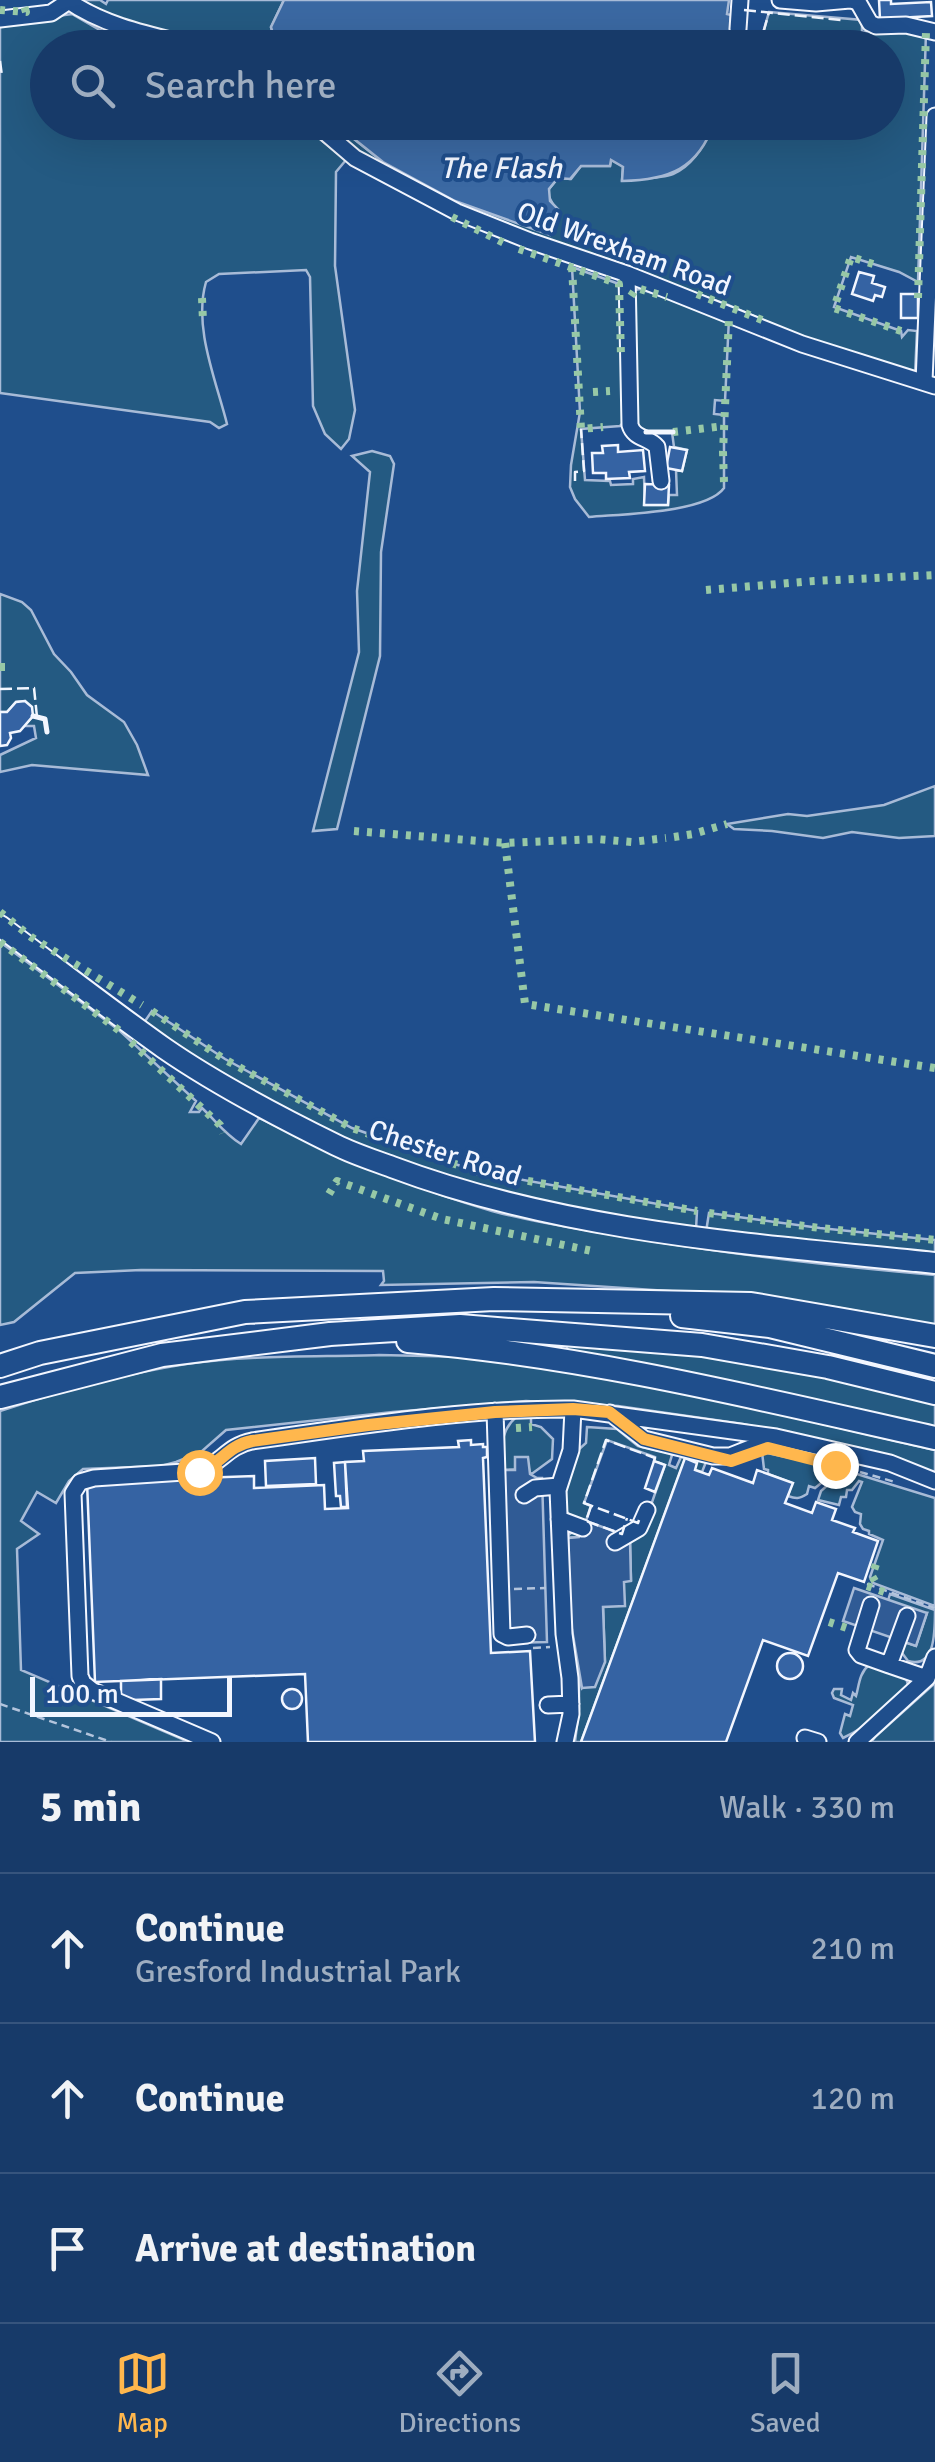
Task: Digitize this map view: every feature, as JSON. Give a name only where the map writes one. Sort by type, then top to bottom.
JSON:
[{"type":"highway","points":[[0,1366],[40,1353],[245,1312],[494,1299],[751,1304],[935,1336]]},
{"type":"highway","points":[[559,1301],[770,1326],[935,1366]]},
{"type":"highway","points":[[0,1397],[162,1355],[330,1334],[460,1326],[702,1345],[828,1367],[935,1393]]},
{"type":"highway","points":[[330,1334],[470,1346],[603,1366],[935,1438]]},
{"type":"main road","name":"Chester Road","points":[[0,926],[167,1050],[250,1100],[338,1147],[446,1187],[584,1220],[742,1243],[935,1263]]},
{"type":"street","points":[[738,28],[740,0]]},
{"type":"street","points":[[780,0],[850,0],[858,2],[876,26],[906,24],[935,32]]},
{"type":"street","points":[[0,19],[51,13],[68,1],[109,23],[135,30]]},
{"type":"street","points":[[930,384],[935,116]]},
{"type":"street","name":"Old Wrexham Road","points":[[334,140],[355,158],[456,212],[627,274],[802,344],[930,384]]},
{"type":"street","points":[[627,274],[630,425],[635,434],[657,447],[661,481]]},
{"type":"street","points":[[566,1742],[570,1704],[558,1486],[571,1450],[573,1409]]},
{"type":"street","points":[[212,1742],[83,1684],[74,1494],[75,1486],[86,1479],[199,1472],[215,1464],[234,1446],[252,1441],[495,1412],[573,1409],[776,1438],[890,1463],[935,1482]]},
{"type":"street","points":[[495,1412],[503,1636],[527,1635]]},
{"type":"street","points":[[609,1412],[644,1439],[713,1456],[730,1456],[776,1438]]},
{"type":"street","points":[[524,1495],[536,1488],[558,1486]]},
{"type":"street","points":[[616,1542],[639,1528],[646,1510]]},
{"type":"street","points":[[560,1519],[584,1528]]},
{"type":"street","points":[[871,1605],[852,1651],[926,1678]]},
{"type":"street","points":[[889,1664],[907,1616]]},
{"type":"street","points":[[857,1742],[926,1678],[935,1657]]},
{"type":"street","points":[[548,1705],[570,1704]]},
{"type":"path","points":[[851,1470],[898,1483]]},
{"type":"path","points":[[867,1584],[935,1608]]},
{"type":"path","points":[[500,1590],[562,1588]]},
{"type":"path","points":[[0,1704],[111,1742]]},
{"type":"shaded area","points":[[81,0],[100,0],[106,4],[108,0],[284,0],[272,30],[153,30],[106,17]]},
{"type":"shaded area","points":[[769,12],[862,20],[862,30],[764,30]]},
{"type":"shaded area","points":[[72,14],[100,30],[30,30],[30,140],[321,140],[346,160],[336,172],[335,266],[355,410],[349,439],[341,449],[325,434],[313,406],[310,277],[306,270],[219,274],[206,282],[204,335],[227,424],[219,428],[210,422],[0,393],[0,24]]},
{"type":"shaded area","points":[[897,29],[926,32],[918,282],[851,257],[834,307],[901,331],[902,337],[908,330],[917,331],[915,375],[803,337],[584,252],[458,210],[357,155],[339,140],[355,140],[383,162],[554,206],[549,189],[558,178],[571,179],[581,166],[610,166],[611,160],[623,166],[622,180],[655,178],[673,174],[698,153],[706,140],[905,140],[905,30],[885,30]]},
{"type":"shaded area","points":[[572,267],[619,284],[624,422],[620,426],[581,429],[585,480],[633,484],[633,479],[644,477],[645,505],[668,505],[669,495],[677,495],[676,470],[682,471],[687,450],[674,447],[672,432],[648,433],[635,426],[631,295],[640,289],[729,318],[725,401],[715,400],[714,414],[724,415],[724,488],[714,496],[662,511],[589,517],[575,499],[570,487],[571,465],[580,412]]},
{"type":"shaded area","points":[[372,451],[390,456],[394,464],[381,552],[380,656],[337,829],[313,831],[359,652],[357,591],[370,472],[352,456]]},
{"type":"shaded area","points":[[0,594],[31,610],[54,654],[87,695],[124,722],[148,775],[32,765],[0,772],[0,755],[36,738],[34,726],[24,726],[33,716],[25,701],[0,712]]},
{"type":"shaded area","points":[[935,786],[935,836],[899,838],[852,832],[823,838],[734,829],[727,824],[884,805]]},
{"type":"shaded area","points":[[0,942],[120,1031],[196,1101],[190,1112],[202,1108],[241,1144],[259,1118],[403,1181],[508,1215],[703,1249],[935,1275],[935,1325],[834,1307],[728,1295],[534,1282],[381,1285],[383,1271],[141,1270],[75,1273],[14,1322],[0,1325]]},
{"type":"shaded area","points":[[152,1011],[225,1059],[352,1128],[478,1172],[697,1211],[696,1229],[641,1222],[466,1185],[358,1145],[222,1077],[143,1024]]},
{"type":"shaded area","points":[[709,1213],[935,1240],[935,1258],[706,1232]]},
{"type":"shaded area","points":[[567,1340],[763,1361],[935,1400],[935,1428],[567,1353]]},
{"type":"shaded area","points":[[379,1355],[472,1357],[597,1372],[935,1450],[935,1473],[743,1424],[618,1406],[526,1401],[226,1430],[201,1452],[176,1462],[83,1469],[69,1481],[56,1503],[37,1492],[21,1521],[39,1534],[17,1549],[21,1670],[189,1742],[0,1742],[0,1411],[92,1384],[186,1364]]},
{"type":"shaded area","points":[[518,1415],[531,1415],[531,1424],[541,1427],[553,1439],[552,1459],[530,1474],[529,1469],[504,1470],[505,1434]]},
{"type":"shaded area","points":[[587,1427],[617,1429],[638,1446],[670,1453],[669,1465],[676,1468],[681,1457],[706,1462],[702,1472],[685,1459],[581,1742],[575,1742],[579,1674],[569,1618],[567,1536],[574,1531],[579,1537],[568,1538],[570,1618],[582,1688],[605,1662],[603,1606],[624,1581],[631,1580],[630,1541],[650,1508],[665,1465],[654,1461],[655,1457],[607,1440],[584,1503],[591,1506],[586,1521],[569,1515],[564,1499],[576,1452],[586,1443]]},
{"type":"shaded area","points":[[762,1452],[824,1465],[825,1480],[815,1488],[809,1486],[802,1497],[788,1496],[792,1483],[768,1474]]},
{"type":"shaded area","points":[[515,1457],[528,1457],[530,1474],[542,1478],[547,1642],[509,1643],[504,1470],[515,1470]]},
{"type":"shaded area","points":[[834,1467],[935,1498],[935,1606],[873,1583],[870,1577],[883,1540],[863,1529],[861,1514],[852,1507],[862,1482],[847,1490],[839,1505],[818,1500],[830,1483]]},
{"type":"shaded area","points":[[586,1521],[622,1534],[630,1541],[631,1581],[624,1582],[625,1606],[603,1607],[605,1662],[595,1687],[582,1688],[570,1618],[568,1538],[579,1537]]},
{"type":"shaded area","points":[[854,1588],[927,1613],[916,1646],[843,1621]]},
{"type":"shaded area","points":[[890,1594],[935,1610],[932,1647],[924,1660],[908,1661],[902,1653],[904,1642],[916,1646],[927,1613],[883,1617]]},
{"type":"shaded area","points":[[869,1665],[906,1678],[908,1685],[878,1716],[843,1738],[840,1733],[845,1714],[850,1716],[853,1705],[834,1698],[832,1693],[842,1689],[841,1695],[851,1700]]},
{"type":"shaded area","points":[[935,1683],[935,1742],[871,1742],[876,1736]]},
{"type":"water","points":[[284,0],[729,0],[727,14],[731,15],[730,30],[271,27]]},
{"type":"water","name":"The Flash","points":[[355,140],[706,140],[680,169],[654,178],[622,181],[623,167],[611,160],[610,166],[581,166],[570,179],[558,178],[549,189],[550,201],[558,209],[550,235],[455,201],[383,162]]},
{"type":"building","points":[[879,0],[891,0],[891,4],[931,2],[932,16],[880,19]]},
{"type":"building","points":[[859,272],[874,276],[872,283],[885,287],[882,297],[875,295],[873,301],[852,294]]},
{"type":"building","points":[[901,294],[918,294],[918,318],[901,318]]},
{"type":"building","points":[[618,445],[618,452],[643,450],[645,471],[629,472],[630,478],[606,479],[606,473],[593,473],[592,453],[603,453],[602,446]]},
{"type":"building","points":[[670,447],[687,450],[682,471],[666,468]]},
{"type":"building","points":[[645,484],[669,485],[668,505],[644,505]]},
{"type":"building","points":[[25,701],[32,707],[33,716],[20,731],[10,733],[7,745],[0,746],[0,712]]},
{"type":"building","points":[[471,1440],[471,1445],[487,1447],[487,1457],[483,1458],[491,1653],[530,1651],[535,1742],[308,1742],[305,1674],[95,1682],[87,1482],[254,1476],[254,1488],[324,1485],[325,1509],[348,1508],[345,1462],[364,1461],[363,1451],[459,1447],[458,1441]]},
{"type":"building","points":[[315,1458],[316,1484],[266,1486],[265,1461]]},
{"type":"building","points":[[685,1458],[697,1463],[695,1470],[709,1475],[712,1468],[753,1483],[757,1470],[793,1483],[785,1503],[812,1513],[816,1502],[836,1509],[832,1520],[878,1541],[864,1582],[838,1573],[808,1656],[763,1640],[726,1742],[581,1742]]},
{"type":"building","points":[[654,1461],[665,1465],[655,1492],[645,1488]]},
{"type":"building","points":[[345,1462],[347,1507],[341,1507],[340,1496],[336,1496],[334,1463]]},
{"type":"building","points":[[790,1653],[799,1657],[803,1666],[799,1675],[790,1679],[781,1675],[777,1666],[781,1657]]},
{"type":"building","points":[[161,1679],[161,1699],[133,1700],[121,1695],[121,1681]]},
{"type":"building","points":[[292,1689],[302,1699],[292,1709],[282,1699]]},
{"type":"hedge","points":[[0,10],[26,12],[22,0]]},
{"type":"hedge","points":[[918,298],[926,32]]},
{"type":"hedge","points":[[452,217],[506,244]]},
{"type":"hedge","points":[[519,249],[619,284],[621,356]]},
{"type":"hedge","points":[[873,264],[851,257],[834,308],[901,331]]},
{"type":"hedge","points":[[572,267],[581,429],[603,427]]},
{"type":"hedge","points":[[631,296],[640,289],[667,297]]},
{"type":"hedge","points":[[697,294],[767,322]]},
{"type":"hedge","points":[[202,298],[203,321]]},
{"type":"hedge","points":[[724,482],[729,318]]},
{"type":"hedge","points":[[593,392],[610,391]]},
{"type":"hedge","points":[[673,432],[724,426]]},
{"type":"hedge","points":[[706,590],[935,575]]},
{"type":"hedge","points":[[0,667],[7,667]]},
{"type":"hedge","points":[[674,837],[727,824]]},
{"type":"hedge","points":[[354,831],[505,843],[666,838]]},
{"type":"hedge","points":[[505,843],[525,1004],[935,1068]]},
{"type":"hedge","points":[[0,912],[31,937],[142,1005]]},
{"type":"hedge","points":[[0,942],[120,1031]]},
{"type":"hedge","points":[[152,1011],[224,1059],[352,1128],[478,1172],[697,1211]]},
{"type":"hedge","points":[[131,1042],[220,1125],[223,1133]]},
{"type":"hedge","points":[[329,1194],[337,1181],[442,1219],[592,1251]]},
{"type":"hedge","points":[[709,1213],[935,1240]]},
{"type":"hedge","points":[[516,1428],[532,1427]]},
{"type":"hedge","points":[[875,1581],[872,1576],[876,1564]]},
{"type":"hedge","points":[[867,1586],[890,1594]]},
{"type":"hedge","points":[[829,1622],[850,1629]]},
{"type":"fence","points":[[744,10],[841,20]]},
{"type":"fence","points":[[764,30],[769,12]]},
{"type":"fence","points":[[0,61],[2,76]]},
{"type":"fence","points":[[575,481],[575,472],[584,471],[581,429]]},
{"type":"fence","points":[[0,689],[34,688],[37,717]]},
{"type":"fence","points":[[639,1520],[638,1523],[584,1503],[606,1440],[655,1458],[654,1461]]},
{"type":"fence","points":[[591,1506],[586,1521],[622,1534],[627,1518]]},
{"type":"wall","points":[[646,432],[673,432]]},
{"type":"wall","points":[[33,716],[45,719],[47,732]]},
{"type":"route","points":[[199,1472],[215,1464],[234,1446],[252,1441],[540,1408],[609,1412],[644,1439],[731,1461],[768,1448],[835,1465]]}]
